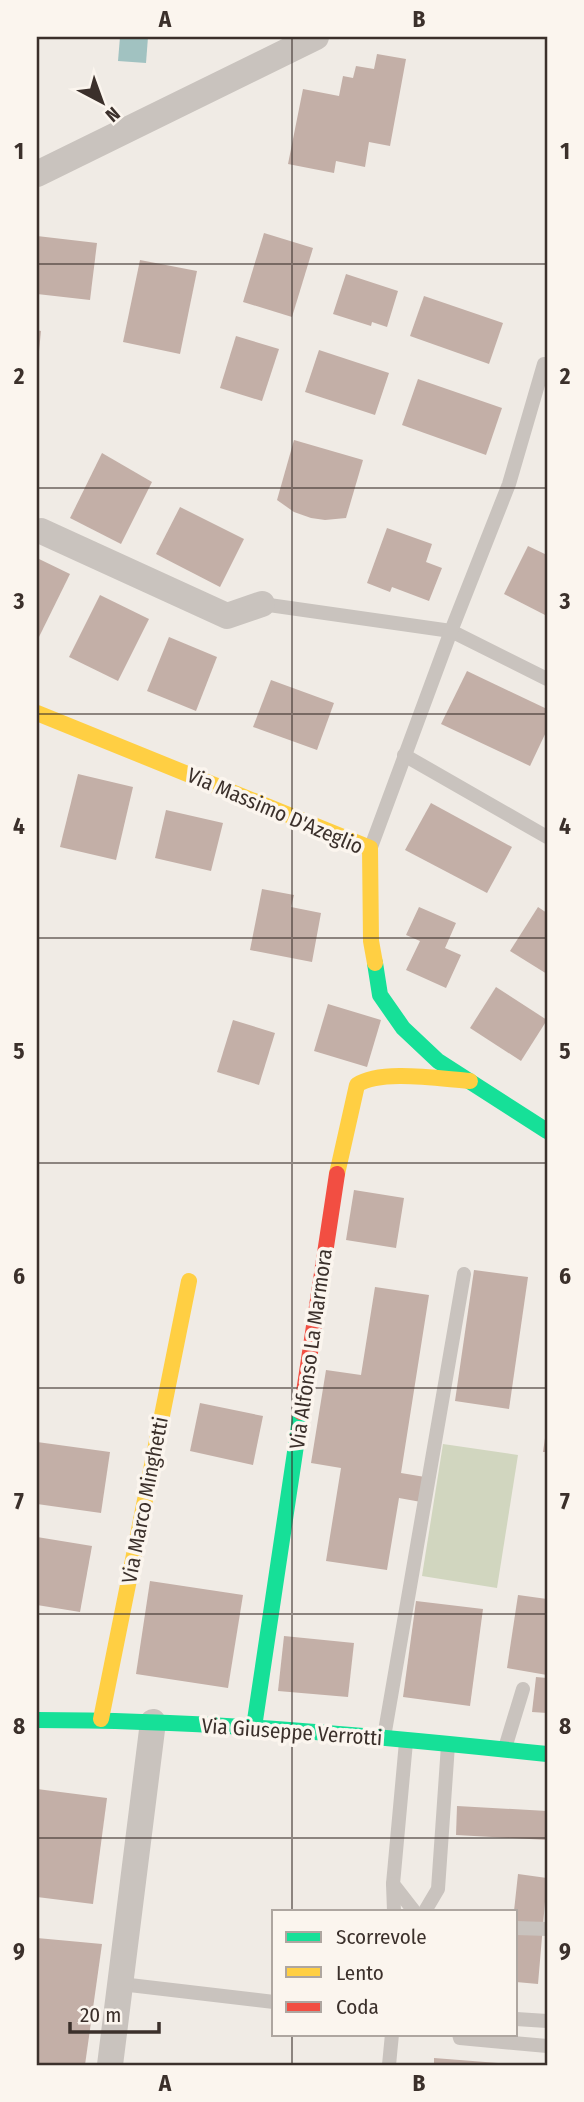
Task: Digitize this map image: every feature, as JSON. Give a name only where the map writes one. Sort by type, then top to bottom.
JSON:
[{"type":"street","points":[[37,174],[316,37]]},
{"type":"street","points":[[41,531],[227,616],[262,604]]},
{"type":"street","name":"Via Massimo D'Azeglio","points":[[37,713],[370,848],[371,941],[380,995],[403,1028],[438,1061],[547,1131]]},
{"type":"street","name":"Via Alfonso La Marmora","points":[[254,1727],[339,1163],[357,1085],[366,1079],[381,1076],[470,1081]]},
{"type":"street","name":"Via Marco Minghetti","points":[[101,1720],[189,1281]]},
{"type":"street","name":"Via Giuseppe Verrotti","points":[[37,1720],[254,1727],[547,1754]]},
{"type":"street","points":[[110,2065],[153,1723]]},
{"type":"lane","points":[[370,848],[509,484],[544,364]]},
{"type":"lane","points":[[262,604],[451,631],[547,679]]},
{"type":"lane","points":[[404,755],[547,837]]},
{"type":"lane","points":[[384,1738],[464,1274]]},
{"type":"lane","points":[[504,1749],[523,1689]]},
{"type":"lane","points":[[394,1910],[393,1884],[407,1740]]},
{"type":"lane","points":[[426,1910],[438,1888],[449,1745]]},
{"type":"lane","points":[[393,1884],[413,1910]]},
{"type":"lane","points":[[518,1928],[547,1929]]},
{"type":"lane","points":[[121,1984],[272,2002]]},
{"type":"lane","points":[[518,2019],[547,2021]]},
{"type":"lane","points":[[389,2065],[392,2036]]},
{"type":"lane","points":[[460,2036],[547,2046]]},
{"type":"green space","points":[[443,1444],[518,1455],[497,1588],[422,1576]]},
{"type":"water","points":[[120,37],[148,37],[146,63],[118,61]]},
{"type":"building","points":[[377,54],[406,59],[390,146],[369,142],[365,167],[336,161],[334,173],[288,164],[303,89],[339,96],[343,76],[353,78],[356,66],[374,69]]},
{"type":"building","points":[[264,233],[313,248],[292,317],[243,302]]},
{"type":"building","points":[[37,236],[97,243],[90,300],[37,294]]},
{"type":"building","points":[[140,260],[197,271],[180,354],[123,342]]},
{"type":"building","points":[[346,274],[398,291],[387,327],[372,322],[371,326],[333,314]]},
{"type":"building","points":[[424,296],[503,323],[489,364],[410,336]]},
{"type":"building","points":[[37,330],[41,331],[39,351],[37,351]]},
{"type":"building","points":[[236,336],[279,349],[262,401],[220,388]]},
{"type":"building","points":[[319,350],[389,373],[375,415],[305,392]]},
{"type":"building","points":[[418,379],[502,408],[486,455],[402,425]]},
{"type":"building","points":[[294,440],[363,460],[346,518],[311,518],[294,512],[277,500]]},
{"type":"building","points":[[102,453],[152,482],[121,544],[70,518]]},
{"type":"building","points":[[180,507],[244,539],[220,587],[156,554]]},
{"type":"building","points":[[387,528],[432,544],[426,562],[442,568],[429,601],[392,587],[390,592],[367,583]]},
{"type":"building","points":[[528,546],[547,555],[547,616],[504,594]]},
{"type":"building","points":[[37,558],[70,574],[37,641]]},
{"type":"building","points":[[100,595],[149,619],[118,681],[69,657]]},
{"type":"building","points":[[169,637],[217,657],[196,711],[147,691]]},
{"type":"building","points":[[467,671],[547,709],[547,730],[530,766],[441,724]]},
{"type":"building","points":[[271,680],[334,703],[317,750],[253,727]]},
{"type":"building","points":[[78,774],[133,787],[116,860],[60,847]]},
{"type":"building","points":[[431,803],[512,847],[487,893],[405,850]]},
{"type":"building","points":[[166,810],[223,823],[211,871],[155,858]]},
{"type":"building","points":[[262,889],[294,895],[291,907],[321,913],[312,962],[250,950]]},
{"type":"building","points":[[419,907],[456,923],[445,948],[461,955],[446,988],[406,970],[420,941],[406,935]]},
{"type":"building","points":[[538,907],[547,913],[547,974],[510,951]]},
{"type":"building","points":[[496,987],[547,1020],[521,1061],[470,1028]]},
{"type":"building","points":[[328,1004],[381,1020],[367,1067],[314,1051]]},
{"type":"building","points":[[233,1020],[275,1033],[259,1085],[217,1072]]},
{"type":"building","points":[[354,1190],[404,1198],[396,1248],[346,1240]]},
{"type":"building","points":[[474,1270],[528,1277],[509,1409],[455,1401]]},
{"type":"building","points":[[375,1287],[429,1295],[401,1473],[425,1477],[421,1502],[399,1498],[387,1570],[326,1561],[341,1468],[311,1463],[326,1370],[361,1375]]},
{"type":"building","points":[[200,1403],[263,1416],[253,1465],[190,1451]]},
{"type":"building","points":[[546,1431],[547,1452],[543,1452]]},
{"type":"building","points":[[37,1442],[110,1452],[101,1513],[37,1504]]},
{"type":"building","points":[[37,1537],[92,1546],[80,1612],[37,1605]]},
{"type":"building","points":[[150,1581],[243,1595],[228,1688],[136,1674]]},
{"type":"building","points":[[518,1595],[547,1599],[547,1675],[507,1668]]},
{"type":"building","points":[[416,1601],[483,1609],[470,1706],[403,1697]]},
{"type":"building","points":[[284,1636],[354,1643],[348,1697],[278,1691]]},
{"type":"building","points":[[536,1677],[547,1678],[547,1713],[532,1712]]},
{"type":"building","points":[[37,1789],[107,1798],[93,1904],[37,1897]]},
{"type":"building","points":[[457,1806],[547,1811],[547,1840],[456,1835]]},
{"type":"building","points":[[518,1874],[547,1878],[538,1984],[518,1982],[518,1910],[514,1910]]},
{"type":"building","points":[[37,1938],[102,1944],[85,2065],[37,2065]]},
{"type":"building","points":[[434,2058],[498,2063],[498,2065],[434,2065]]},
{"type":"traffic: fast","points":[[375,963],[380,995],[403,1028],[438,1061],[547,1131]]},
{"type":"traffic: fast","points":[[254,1727],[301,1412]]},
{"type":"traffic: fast","points":[[37,1720],[292,1730],[547,1754]]},
{"type":"traffic: slow","points":[[37,713],[370,848],[371,941],[375,963]]},
{"type":"traffic: slow","points":[[337,1174],[357,1085],[368,1080],[395,1076],[470,1081]]},
{"type":"traffic: slow","points":[[101,1719],[189,1281]]},
{"type":"traffic: jam","points":[[301,1412],[337,1174]]}]
